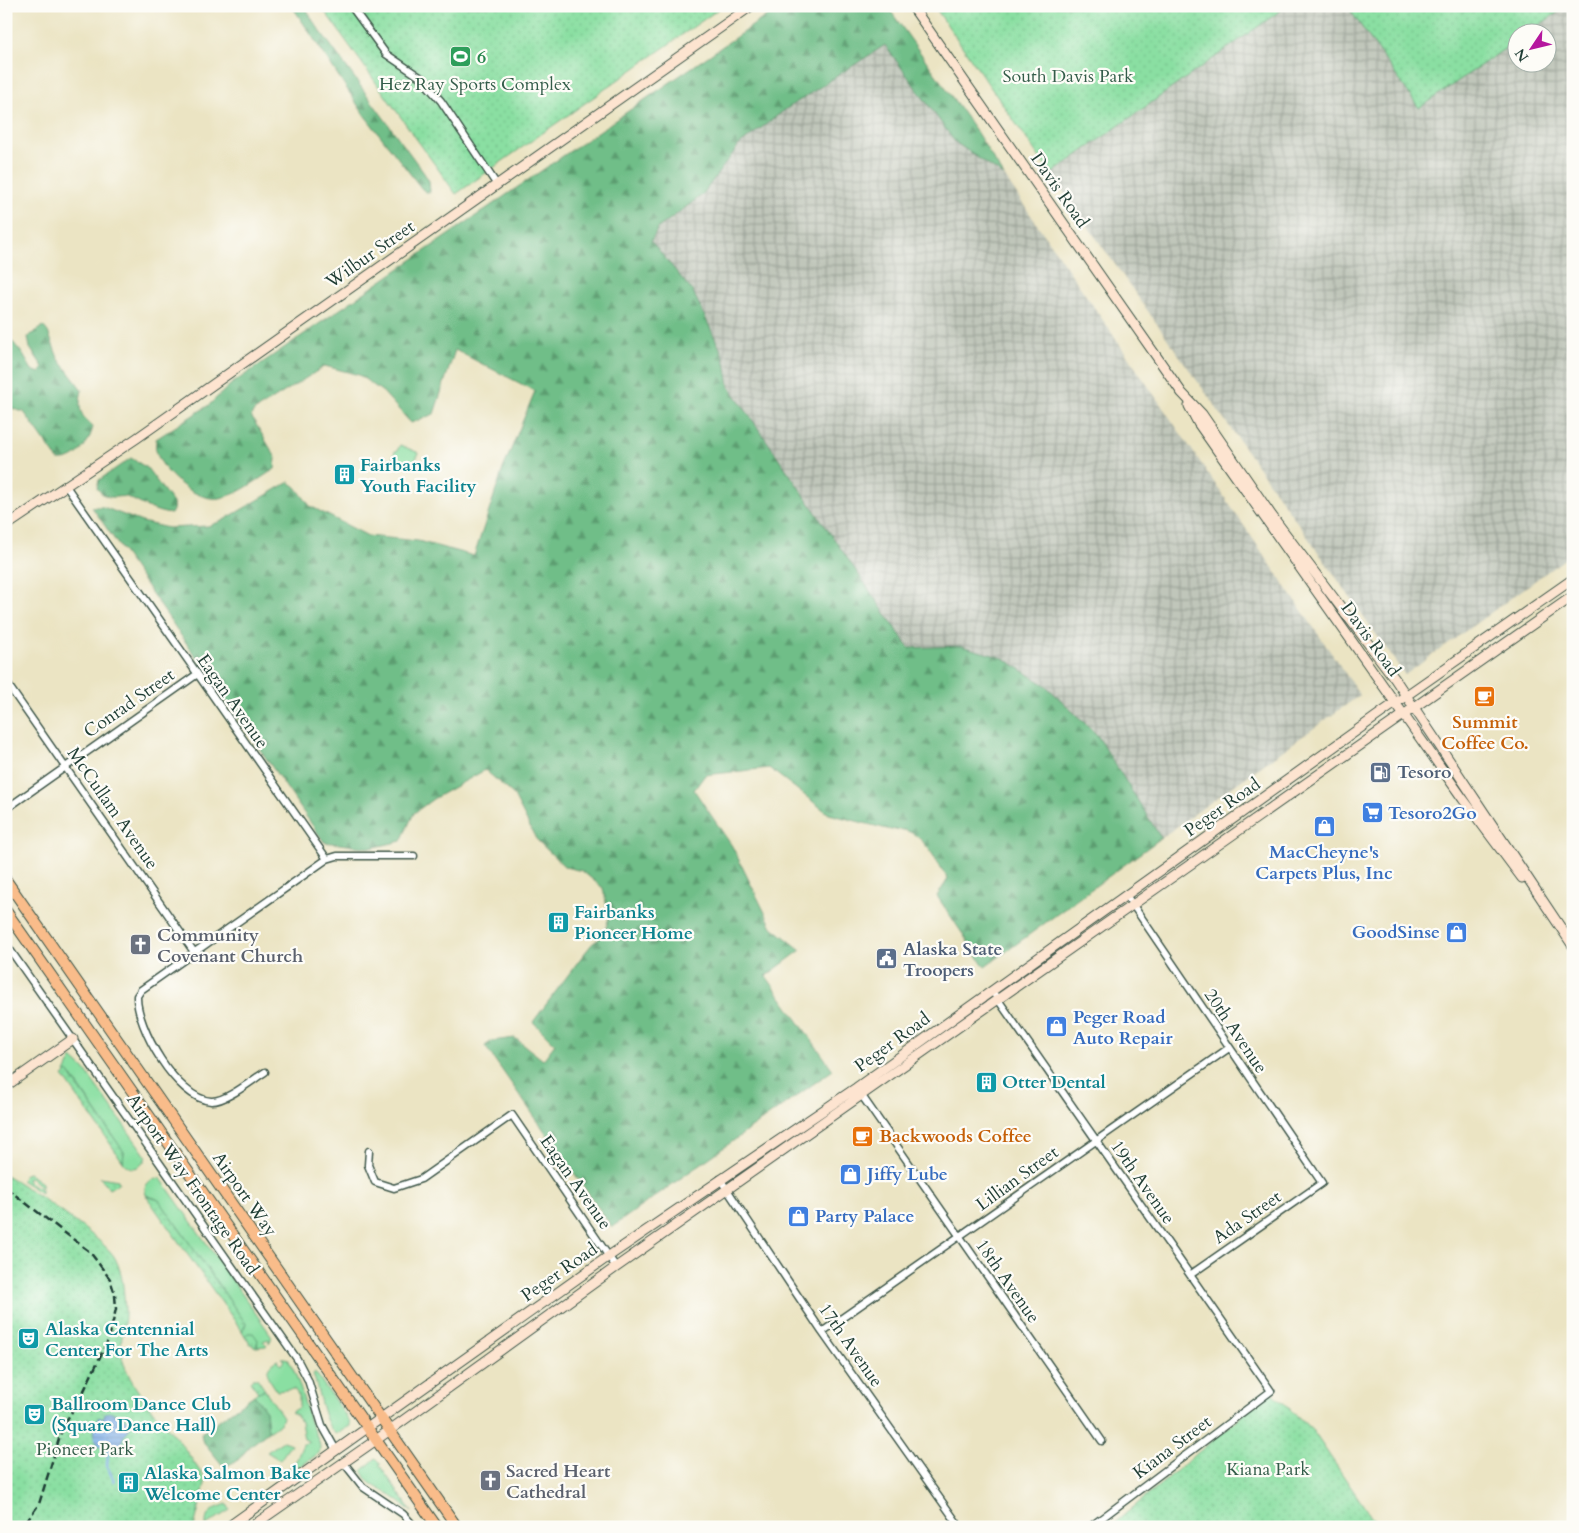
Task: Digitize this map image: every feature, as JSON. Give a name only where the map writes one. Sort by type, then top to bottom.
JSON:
[{"type":"main road","name":"Wilbur Street","points":[[6,526],[66,486],[751,6]]},
{"type":"main road","name":"Davis Road","points":[[912,6],[1182,393],[1198,423],[1507,860],[1540,899]]},
{"type":"main road","name":"Davis Road","points":[[1182,393],[1202,414],[1272,516],[1406,696],[1573,946]]},
{"type":"main road","name":"Peger Road","points":[[250,1527],[376,1440],[727,1189],[992,991],[1573,579]]},
{"type":"main road","name":"Peger Road","points":[[228,1527],[720,1179],[998,999],[1573,596]]},
{"type":"main road","name":"Airport Way","points":[[6,880],[457,1527]]},
{"type":"main road","name":"Airport Way","points":[[6,911],[437,1527]]},
{"type":"main road","points":[[6,1086],[73,1039]]},
{"type":"street","points":[[351,6],[386,54],[420,76],[441,101],[497,185]]},
{"type":"street","name":"Eagan Avenue","points":[[66,486],[196,675],[327,859]]},
{"type":"street","name":"Conrad Street","points":[[6,808],[196,675]]},
{"type":"street","name":"McCullam Avenue","points":[[6,682],[194,952]]},
{"type":"street","points":[[265,1072],[224,1098],[213,1101],[200,1099],[184,1090],[174,1078],[151,1041],[139,1014],[136,996],[141,990],[327,859],[337,856],[414,856]]},
{"type":"street","name":"20th Avenue","points":[[1126,895],[1322,1183]]},
{"type":"street","name":"Airport Way Frontage Road","points":[[6,944],[297,1359],[308,1380],[322,1425],[336,1450]]},
{"type":"street","name":"19th Avenue","points":[[992,991],[1271,1391]]},
{"type":"street","name":"Lillian Street","points":[[822,1332],[1229,1048]]},
{"type":"street","name":"18th Avenue","points":[[858,1091],[1102,1441]]},
{"type":"street","name":"Eagan Avenue","points":[[369,1150],[368,1165],[375,1182],[394,1188],[421,1179],[512,1115],[616,1267]]},
{"type":"street","name":"17th Avenue","points":[[720,1179],[822,1332],[960,1527]]},
{"type":"street","name":"Ada Street","points":[[1190,1275],[1322,1183]]},
{"type":"street","name":"Kiana Street","points":[[1090,1527],[1271,1391]]},
{"type":"street","points":[[344,1462],[363,1487],[403,1514],[415,1527]]},
{"type":"shaded area","points":[[1287,6],[1347,6],[1419,108],[1506,48],[1506,72],[1556,72],[1556,22],[1544,22],[1567,6],[1573,6],[1573,553],[1405,675],[1051,174]]},
{"type":"shaded area","points":[[885,45],[955,142],[1004,176],[1360,695],[1161,838],[1097,735],[961,646],[909,648],[729,386],[724,357],[693,292],[651,241],[658,228],[702,195],[739,145],[786,109]]},
{"type":"green space","points":[[292,6],[305,6],[313,21],[424,173],[429,181],[430,192],[422,189],[365,116]]},
{"type":"green space","name":"Hez Ray Sports Complex","points":[[321,6],[723,6],[456,194]]},
{"type":"green space","points":[[781,6],[887,6],[974,128],[1004,176],[955,142],[885,45],[786,109],[739,145],[702,195],[658,228],[651,241],[693,292],[724,357],[729,386],[909,648],[961,646],[1003,658],[1045,685],[1097,735],[1161,838],[985,967],[937,896],[948,879],[925,844],[918,837],[910,832],[891,830],[829,814],[769,768],[705,775],[694,790],[732,846],[772,927],[801,950],[766,976],[833,1070],[612,1227],[485,1046],[492,1041],[515,1038],[543,1060],[555,1044],[533,1022],[592,944],[604,935],[609,917],[603,888],[582,871],[565,867],[536,839],[513,794],[485,770],[433,799],[414,813],[401,841],[371,848],[324,842],[92,507],[103,507],[142,522],[168,528],[208,526],[222,521],[289,482],[296,487],[310,506],[368,536],[418,541],[474,556],[503,469],[535,391],[455,350],[434,414],[411,423],[383,392],[359,375],[325,366],[254,411],[251,416],[276,458],[275,469],[241,490],[227,496],[211,498],[191,491],[181,484],[159,459],[156,439],[209,405],[230,385]]},
{"type":"green space","name":"South Davis Park","points":[[934,6],[1287,6],[1051,174]]},
{"type":"green space","points":[[1347,6],[1567,6],[1544,22],[1506,22],[1506,48],[1419,108]]},
{"type":"green space","points":[[43,326],[48,332],[58,358],[82,390],[80,406],[82,415],[93,427],[81,451],[65,460],[58,460],[24,412],[13,409],[6,404],[6,334],[22,353],[32,370],[40,373],[43,367],[30,348],[28,337]]},
{"type":"green space","points":[[400,445],[419,453],[411,468],[392,460],[395,451],[397,451]]},
{"type":"green space","points":[[131,458],[147,468],[173,503],[174,508],[171,514],[154,510],[129,498],[106,496],[97,488],[99,480]]},
{"type":"green space","points":[[72,1058],[84,1069],[146,1156],[142,1164],[136,1168],[129,1167],[123,1162],[124,1152],[71,1075],[65,1073]]},
{"type":"green space","points":[[68,1072],[124,1152],[123,1162],[63,1076]]},
{"type":"green space","points":[[28,1173],[42,1183],[42,1188],[30,1177],[27,1178],[28,1182],[41,1189],[41,1193],[21,1180]]},
{"type":"green space","name":"Pioneer Park","points":[[6,1175],[31,1190],[82,1227],[109,1250],[115,1258],[120,1270],[124,1290],[125,1318],[121,1352],[126,1369],[141,1395],[182,1445],[206,1480],[194,1527],[6,1527]]},
{"type":"green space","points":[[100,1177],[118,1180],[119,1183],[109,1189]]},
{"type":"green space","points":[[156,1178],[161,1179],[164,1183],[271,1335],[269,1343],[269,1339],[263,1341],[266,1346],[256,1347],[258,1344],[248,1333],[245,1336],[242,1331],[246,1324],[162,1204],[157,1199],[146,1195],[145,1189],[147,1184]]},
{"type":"green space","points":[[146,1196],[159,1200],[246,1324],[242,1331]]},
{"type":"green space","points":[[248,1333],[253,1333],[258,1340],[256,1347],[250,1344],[245,1336]]},
{"type":"green space","points":[[281,1358],[288,1359],[296,1374],[310,1422],[320,1445],[319,1453],[293,1472],[289,1469],[297,1459],[303,1444],[310,1442],[304,1439],[301,1422],[297,1415],[291,1412],[299,1407],[299,1396],[294,1389],[277,1391],[268,1377],[269,1367],[278,1360],[277,1362],[281,1365],[284,1360]]},
{"type":"green space","points":[[315,1372],[350,1422],[350,1426],[336,1434],[325,1415],[313,1374]]},
{"type":"green space","points":[[253,1378],[257,1378],[265,1390],[258,1392],[250,1381]]},
{"type":"green space","points":[[261,1390],[265,1390],[283,1417],[281,1423],[268,1432],[266,1411],[254,1395]]},
{"type":"green space","name":"Kiana Park","points":[[1271,1391],[1313,1431],[1378,1527],[1110,1527]]},
{"type":"green space","points":[[254,1395],[266,1411],[268,1432],[250,1446],[238,1460],[224,1467],[202,1440],[201,1433]]},
{"type":"green space","points":[[283,1441],[291,1444],[280,1460],[267,1452]]},
{"type":"green space","points":[[376,1458],[412,1512],[364,1476],[362,1471]]},
{"type":"green space","points":[[227,1504],[230,1510],[206,1525],[209,1513]]},
{"type":"water","points":[[112,1412],[130,1422],[131,1427],[123,1438],[119,1455],[105,1450],[96,1442],[94,1437],[95,1424],[99,1417],[103,1419],[105,1413]]},
{"type":"waterway","points":[[108,1453],[107,1466],[114,1481]]},
{"type":"railway","points":[[6,1188],[90,1252],[110,1279],[115,1295],[116,1309],[109,1338],[81,1397],[63,1426],[39,1504],[23,1527]]},
{"type":"place","name":"6","points":[[461,57]]},
{"type":"place","name":"Fairbanks Youth Facility","points":[[344,475]]},
{"type":"place","name":"Summit Coffee Co.","points":[[1485,697]]},
{"type":"place","name":"Tesoro","points":[[1381,772]]},
{"type":"place","name":"Tesoro2Go","points":[[1372,813]]},
{"type":"place","name":"MacCheyne's Carpets Plus, Inc","points":[[1324,827]]},
{"type":"place","name":"Fairbanks Pioneer Home","points":[[558,922]]},
{"type":"place","name":"GoodSinse","points":[[1456,932]]},
{"type":"place","name":"Community Covenant Church","points":[[141,945]]},
{"type":"place","name":"Alaska State Troopers","points":[[887,959]]},
{"type":"place","name":"Peger Road Auto Repair","points":[[1057,1027]]},
{"type":"place","name":"Otter Dental","points":[[986,1082]]},
{"type":"place","name":"Backwoods Coffee","points":[[863,1136]]},
{"type":"place","name":"Jiffy Lube","points":[[851,1174]]},
{"type":"place","name":"Party Palace","points":[[799,1216]]},
{"type":"place","name":"Alaska Centennial Center For The Arts","points":[[29,1339]]},
{"type":"place","name":"Ballroom Dance Club (Square Dance Hall)","points":[[35,1414]]},
{"type":"place","name":"Sacred Heart Cathedral","points":[[490,1481]]},
{"type":"place","name":"Alaska Salmon Bake Welcome Center","points":[[128,1483]]}]
